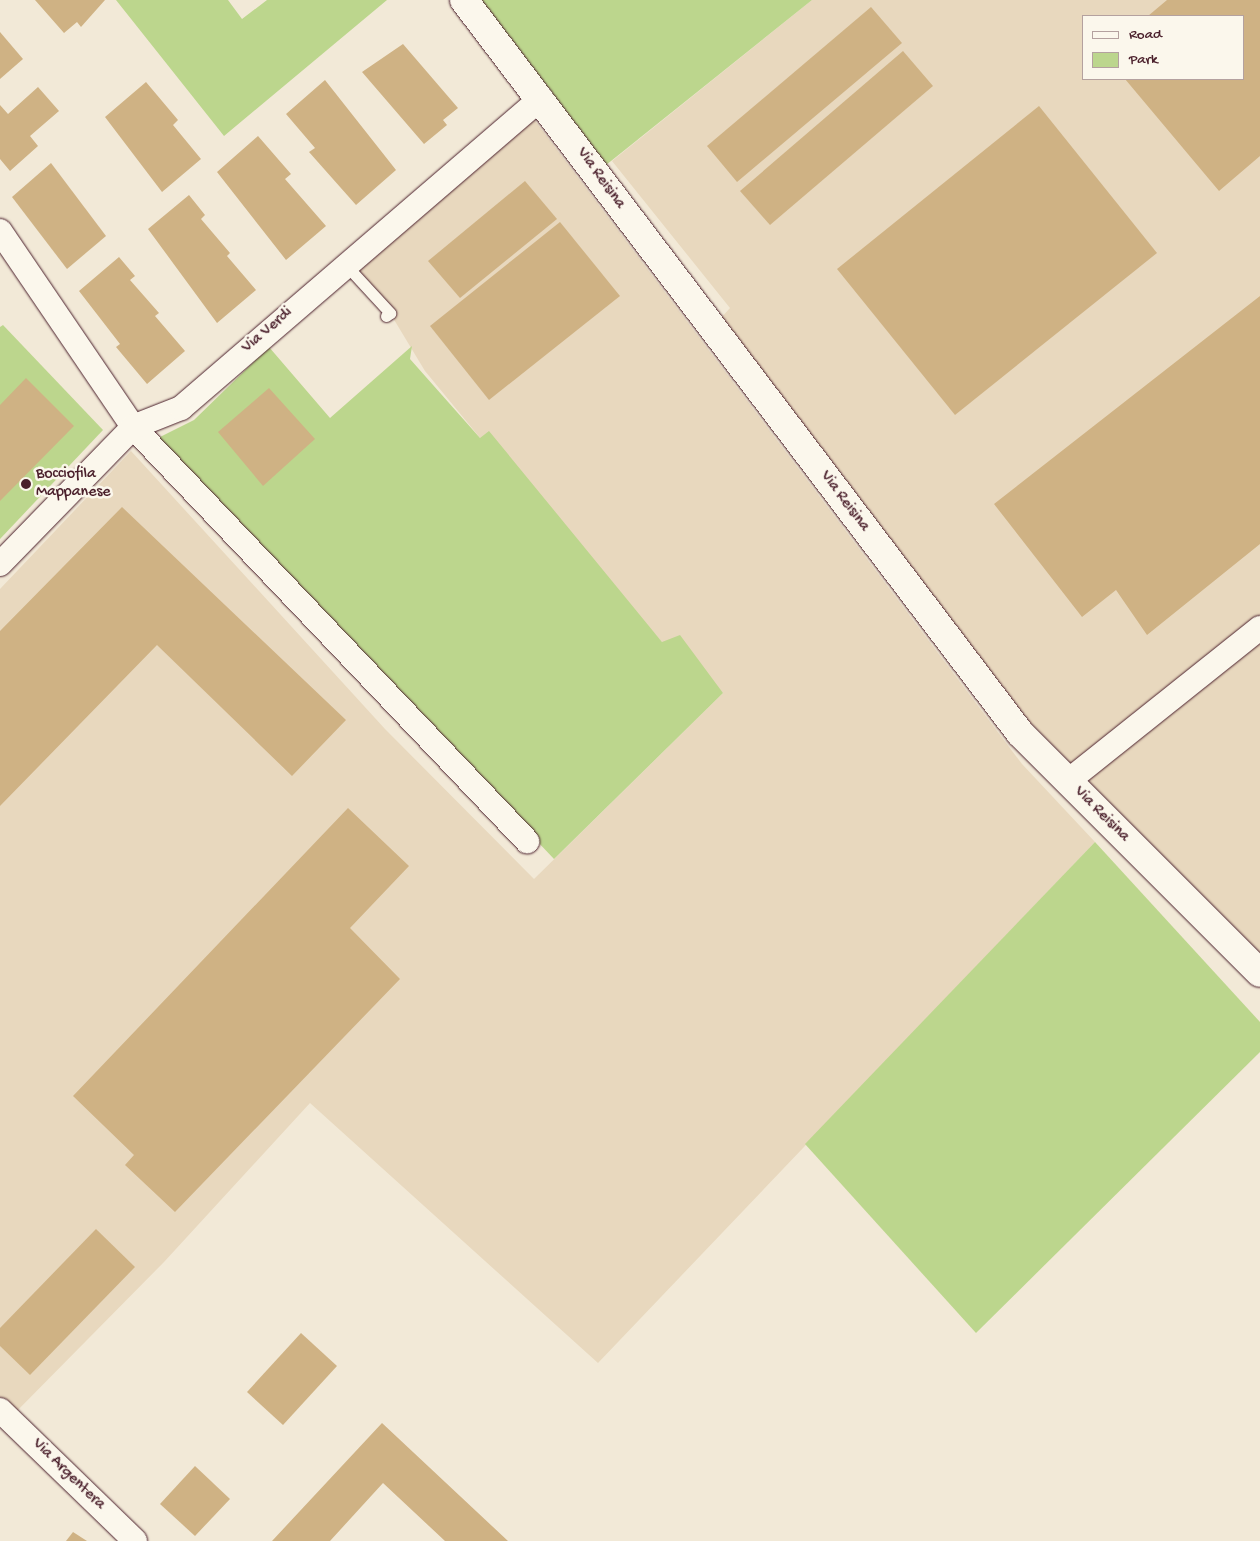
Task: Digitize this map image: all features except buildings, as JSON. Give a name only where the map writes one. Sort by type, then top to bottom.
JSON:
[{"type":"street","name":"Via Reisina","points":[[464,0],[541,98],[1014,726],[1067,782],[1260,973]]},
{"type":"street","name":"Via Verdi","points":[[0,564],[133,427],[181,408],[541,98]]},
{"type":"street","points":[[0,231],[133,427],[527,841]]},
{"type":"street","points":[[1067,782],[1260,628]]},
{"type":"street","name":"Via Argentera","points":[[0,1410],[135,1541]]},
{"type":"lane","points":[[346,264],[390,314],[386,316]]},
{"type":"shaded area","points":[[812,0],[1260,0],[1260,960],[1067,782],[711,329],[730,308],[612,161]]},
{"type":"shaded area","points":[[529,113],[1022,764],[1095,842],[598,1363],[310,1103],[164,1262],[10,1418],[0,1407],[0,589],[131,451],[385,729],[534,879],[723,693],[662,642],[481,439],[425,371],[390,313],[345,264]]},
{"type":"green space","points":[[116,0],[228,0],[242,19],[267,0],[387,0],[224,136]]},
{"type":"green space","points":[[460,0],[812,0],[596,173]]},
{"type":"green space","name":"Bocciofila Mappanese","points":[[3,325],[103,430],[0,539],[0,327]]},
{"type":"green space","points":[[412,346],[410,359],[480,438],[489,431],[662,642],[680,635],[723,693],[554,859],[156,439],[194,420],[269,347],[330,418]]},
{"type":"green space","points":[[1095,842],[1260,1022],[1260,1052],[976,1333],[805,1144]]},
{"type":"place","name":"Bocciofila Mappanese","points":[[26,484]]}]
